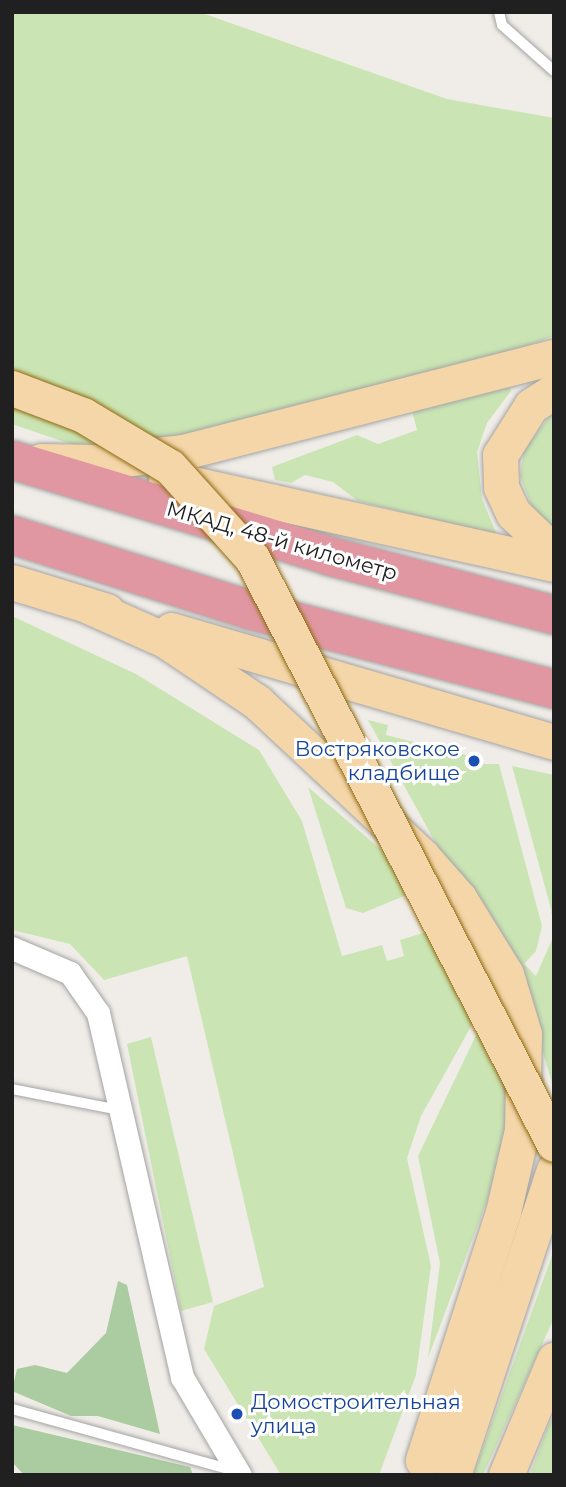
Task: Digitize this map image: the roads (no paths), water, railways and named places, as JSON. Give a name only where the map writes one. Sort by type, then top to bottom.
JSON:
[{"type":"highway","name":"МКАД, 48-й километр","points":[[12,459],[328,556],[554,615]]},
{"type":"highway","points":[[12,535],[250,610],[554,689]]},
{"type":"main road","points":[[12,459],[98,462],[183,452],[554,358]]},
{"type":"main road","points":[[12,388],[83,415],[170,467],[252,558],[554,1144]]},
{"type":"main road","points":[[554,391],[531,406],[500,455],[500,487],[513,513],[554,552]]},
{"type":"main road","points":[[98,462],[554,564]]},
{"type":"main road","points":[[12,582],[554,741]]},
{"type":"main road","points":[[84,604],[164,640],[257,702],[423,857],[459,898],[506,974],[524,1034],[520,1143],[431,1470]]},
{"type":"main road","points":[[431,1470],[532,1237],[554,1170]]},
{"type":"main road","points":[[506,1475],[554,1360]]},
{"type":"street","points":[[12,948],[70,973],[87,993],[103,1027],[182,1377],[239,1473]]},
{"type":"lane","points":[[499,12],[502,24],[554,71]]},
{"type":"lane","points":[[12,1089],[124,1111]]},
{"type":"lane","points":[[12,1409],[239,1473]]},
{"type":"place","name":"Востряковское кладбище","points":[[474,761]]},
{"type":"place","name":"Домостроительная улица","points":[[237,1414]]}]
